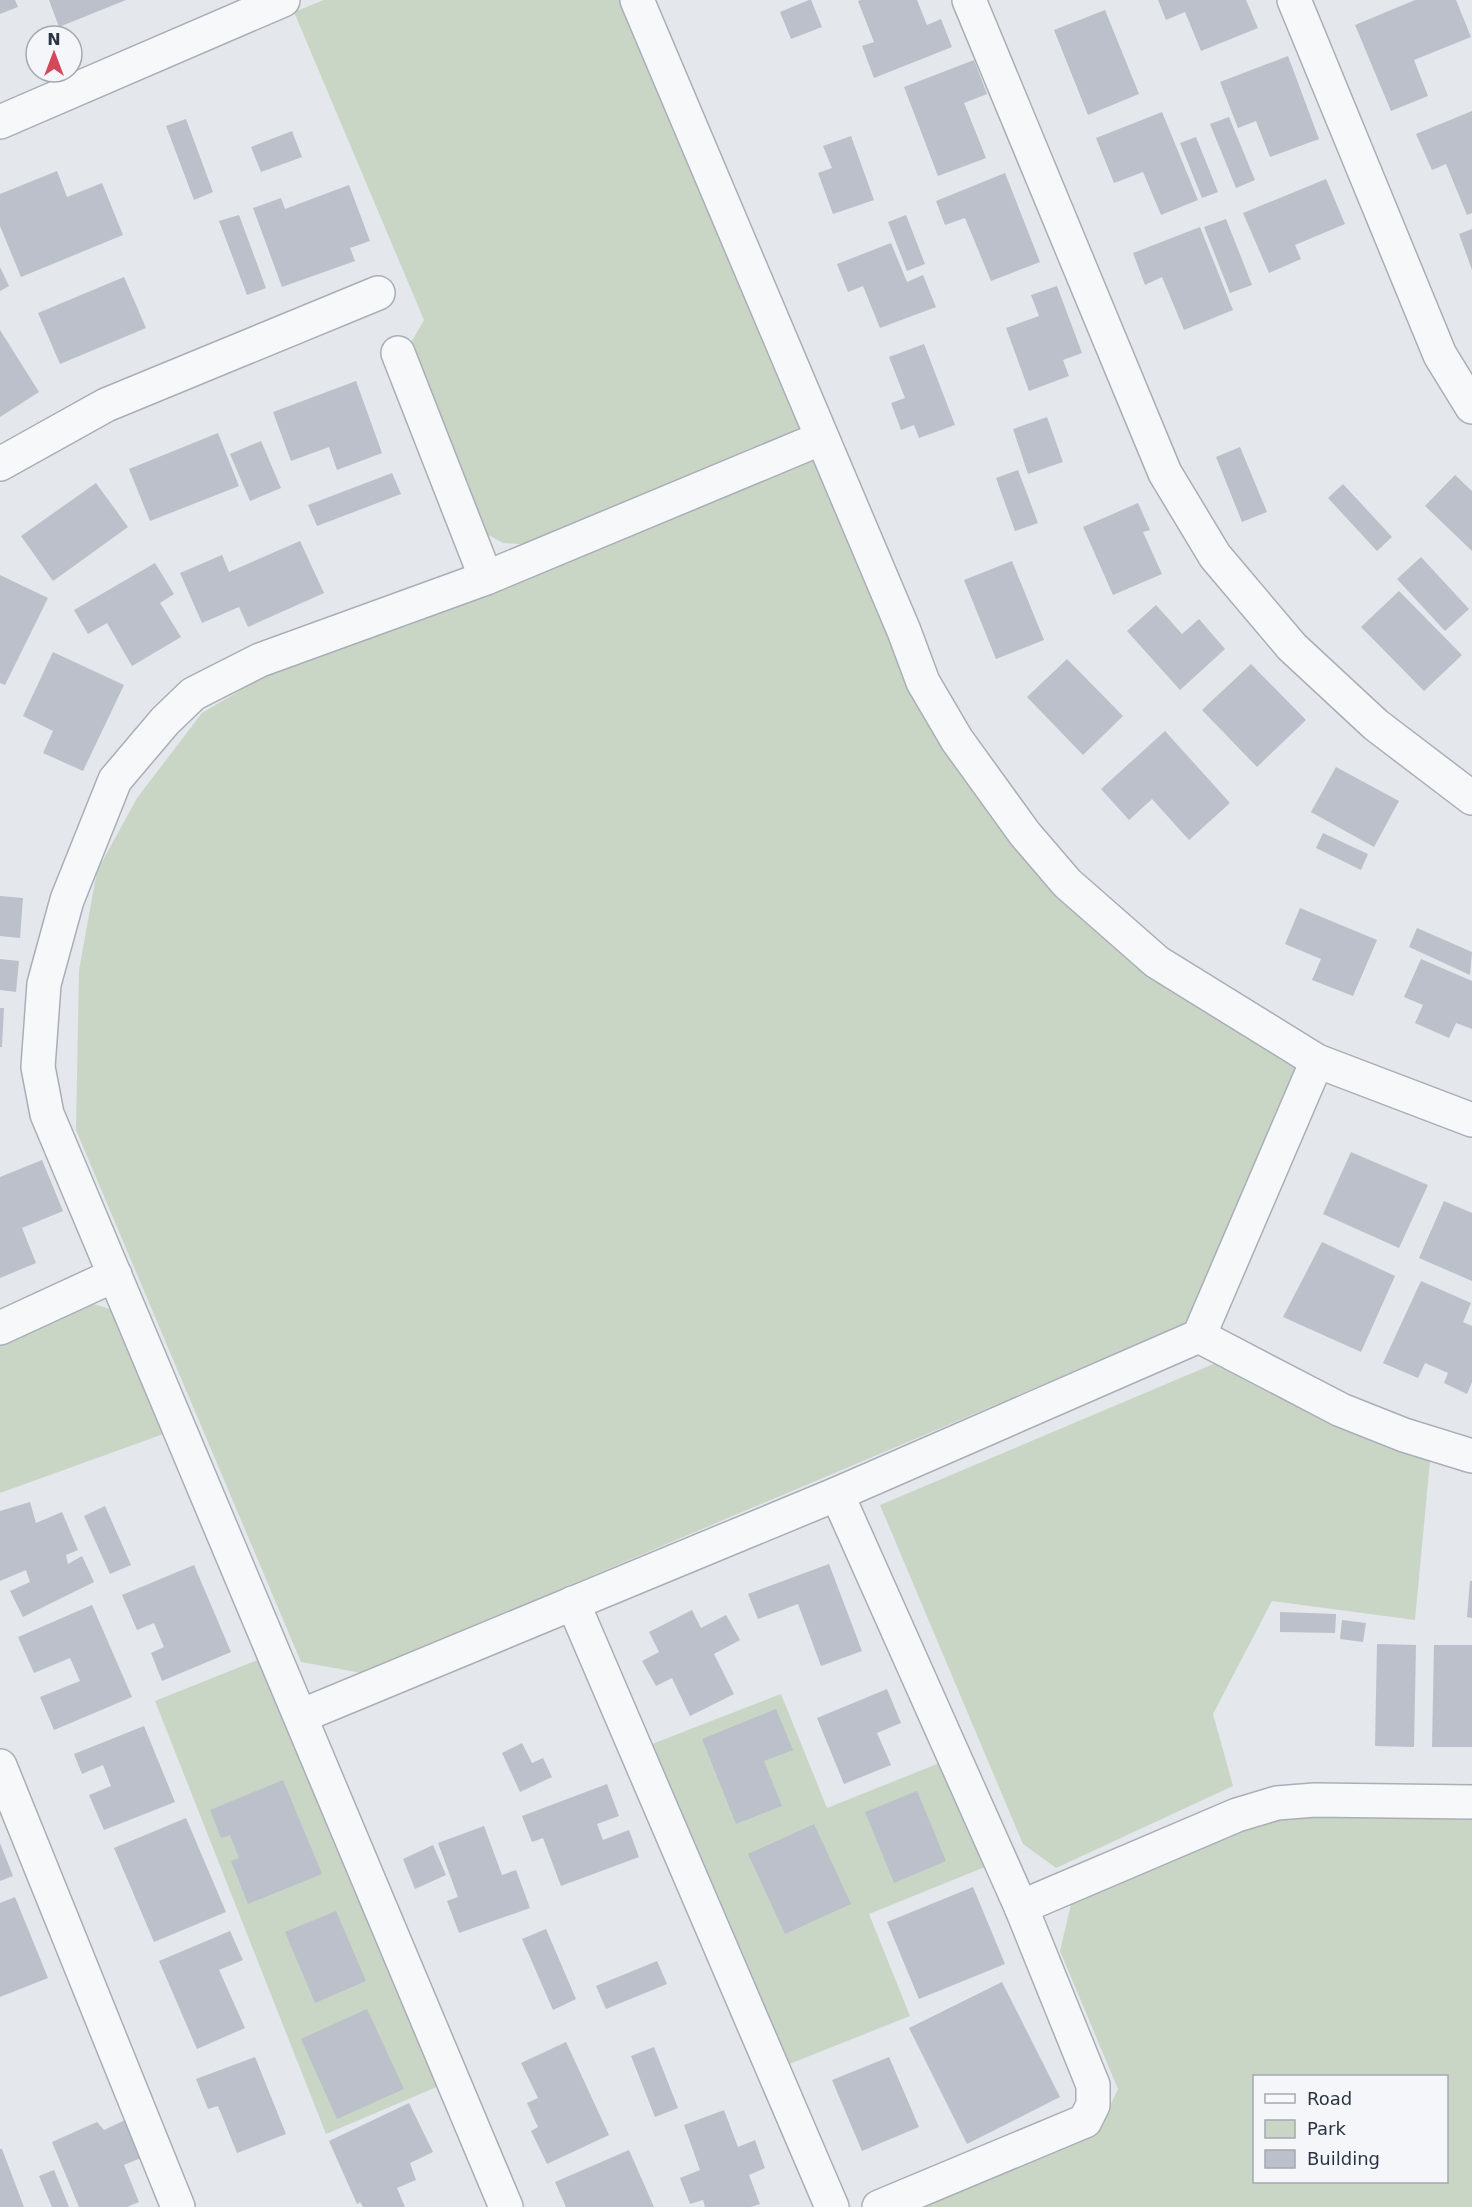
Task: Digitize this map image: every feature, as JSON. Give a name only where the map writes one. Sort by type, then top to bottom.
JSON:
[{"type":"street","points":[[0,122],[283,0]]},
{"type":"street","points":[[637,0],[923,682],[957,740],[1025,834],[1067,883],[1157,962],[1317,1061],[1472,1120]]},
{"type":"street","points":[[969,0],[1165,473],[1215,556],[1292,647],[1376,725],[1472,798]]},
{"type":"street","points":[[1294,0],[1440,355],[1472,407]]},
{"type":"street","points":[[0,464],[106,405],[378,293]]},
{"type":"street","points":[[398,353],[486,578]]},
{"type":"street","points":[[506,2207],[47,1114],[38,1067],[44,984],[67,900],[116,780],[165,721],[193,694],[260,660],[486,578],[822,438]]},
{"type":"street","points":[[301,1716],[837,1494],[1199,1336],[1317,1061]]},
{"type":"street","points":[[0,1328],[115,1275]]},
{"type":"street","points":[[1199,1336],[1341,1410],[1404,1435],[1472,1456]]},
{"type":"street","points":[[837,1494],[1021,1907],[1093,2085],[1093,2105],[1085,2121],[879,2207]]},
{"type":"street","points":[[573,1603],[832,2207]]},
{"type":"street","points":[[0,1766],[178,2207]]},
{"type":"street","points":[[1021,1907],[1237,1815],[1277,1803],[1315,1800],[1472,1802]]},
{"type":"green space","points":[[324,0],[627,0],[812,431],[535,545],[503,543],[474,527],[405,353],[424,320],[294,12]]},
{"type":"green space","points":[[816,454],[915,685],[1061,889],[1304,1065],[1191,1322],[362,1673],[301,1662],[76,1130],[79,970],[97,871],[137,798],[202,713],[271,672]]},
{"type":"green space","points":[[93,1304],[120,1312],[169,1432],[0,1493],[0,1344]]},
{"type":"green space","points":[[1216,1363],[1391,1449],[1430,1461],[1415,1620],[1272,1601],[1213,1714],[1233,1786],[1056,1868],[1023,1844],[880,1505]]},
{"type":"green space","points":[[262,1658],[439,2086],[326,2134],[155,1701]]},
{"type":"green space","points":[[781,1694],[827,1808],[942,1762],[985,1867],[869,1914],[910,2016],[782,2067],[647,1746]]},
{"type":"green space","points":[[1288,1815],[1472,1817],[1472,2207],[920,2207],[1098,2132],[1118,2089],[1060,1951],[1071,1904],[1257,1824]]},
{"type":"building","points":[[0,0],[15,0],[18,7],[0,14]]},
{"type":"building","points":[[49,0],[126,0],[66,24],[58,24]]},
{"type":"building","points":[[811,0],[822,27],[791,39],[780,12]]},
{"type":"building","points":[[917,0],[927,25],[941,19],[952,47],[874,78],[862,46],[874,42],[858,1]]},
{"type":"building","points":[[1158,0],[1246,0],[1258,28],[1201,51],[1185,12],[1166,20]]},
{"type":"building","points":[[1415,0],[1456,0],[1471,37],[1414,60],[1428,96],[1391,111],[1355,25]]},
{"type":"building","points":[[1105,10],[1139,94],[1088,115],[1054,30]]},
{"type":"building","points":[[1288,56],[1319,139],[1270,157],[1256,121],[1238,128],[1220,82]]},
{"type":"building","points":[[974,60],[987,94],[964,103],[986,158],[938,176],[904,87]]},
{"type":"building","points":[[1472,111],[1472,213],[1467,215],[1446,164],[1432,170],[1416,134]]},
{"type":"building","points":[[1162,112],[1198,200],[1161,215],[1143,172],[1114,183],[1096,138]]},
{"type":"building","points":[[1229,117],[1255,180],[1236,188],[1210,124]]},
{"type":"building","points":[[186,119],[213,192],[194,200],[166,126]]},
{"type":"building","points":[[292,131],[302,157],[261,172],[251,147]]},
{"type":"building","points":[[851,136],[874,200],[833,214],[818,173],[832,168],[823,146]]},
{"type":"building","points":[[1196,137],[1218,192],[1202,198],[1180,143]]},
{"type":"building","points":[[57,171],[67,197],[102,183],[123,235],[21,277],[0,226],[0,194]]},
{"type":"building","points":[[1005,173],[1040,262],[991,281],[965,218],[945,225],[936,201]]},
{"type":"building","points":[[1326,179],[1345,224],[1295,245],[1301,259],[1269,273],[1243,213]]},
{"type":"building","points":[[349,185],[370,241],[350,248],[355,261],[282,287],[253,208],[281,198],[285,209]]},
{"type":"building","points":[[239,215],[266,288],[247,295],[219,221]]},
{"type":"building","points":[[906,215],[925,264],[907,271],[888,222]]},
{"type":"building","points":[[1226,219],[1252,285],[1230,293],[1204,227]]},
{"type":"building","points":[[1200,227],[1233,310],[1184,330],[1162,277],[1145,285],[1133,253]]},
{"type":"building","points":[[1472,229],[1472,270],[1459,234]]},
{"type":"building","points":[[891,243],[907,282],[923,275],[936,307],[880,328],[863,286],[848,292],[837,264]]},
{"type":"building","points":[[0,267],[9,286],[0,291]]},
{"type":"building","points":[[124,277],[146,328],[60,364],[38,313]]},
{"type":"building","points":[[1057,286],[1082,353],[1063,360],[1069,376],[1029,391],[1006,328],[1039,316],[1031,295]]},
{"type":"building","points":[[0,330],[39,392],[0,417]]},
{"type":"building","points":[[924,344],[955,425],[919,438],[914,425],[901,430],[891,403],[905,398],[889,357]]},
{"type":"building","points":[[356,381],[382,453],[337,470],[329,447],[291,461],[273,412]]},
{"type":"building","points":[[1047,417],[1063,462],[1028,474],[1013,429]]},
{"type":"building","points":[[218,433],[239,486],[150,521],[129,469]]},
{"type":"building","points":[[261,441],[281,488],[250,501],[230,454]]},
{"type":"building","points":[[1240,447],[1267,512],[1242,522],[1216,457]]},
{"type":"building","points":[[1018,470],[1038,523],[1015,531],[996,478]]},
{"type":"building","points":[[392,473],[401,494],[317,526],[308,505]]},
{"type":"building","points":[[1455,475],[1472,491],[1472,551],[1425,506]]},
{"type":"building","points":[[96,483],[128,527],[53,581],[21,536]]},
{"type":"building","points":[[1343,484],[1392,537],[1377,551],[1328,498]]},
{"type":"building","points":[[1138,503],[1150,530],[1143,532],[1162,574],[1113,595],[1083,527]]},
{"type":"building","points":[[300,541],[324,593],[248,627],[239,607],[202,623],[180,573],[222,555],[229,572]]},
{"type":"building","points":[[1421,557],[1469,609],[1445,631],[1397,579]]},
{"type":"building","points":[[1012,561],[1044,640],[996,659],[964,580]]},
{"type":"building","points":[[155,563],[174,594],[160,603],[181,637],[132,666],[107,623],[88,634],[74,610]]},
{"type":"building","points":[[0,575],[48,598],[5,685],[0,683]]},
{"type":"building","points":[[1399,591],[1462,655],[1424,691],[1361,627]]},
{"type":"building","points":[[1156,605],[1182,634],[1199,619],[1225,649],[1180,690],[1127,631]]},
{"type":"building","points":[[53,652],[124,685],[83,771],[43,753],[53,731],[23,716]]},
{"type":"building","points":[[1067,659],[1123,716],[1083,755],[1027,697]]},
{"type":"building","points":[[1251,664],[1306,720],[1257,767],[1202,710]]},
{"type":"building","points":[[1165,731],[1230,803],[1189,840],[1152,799],[1129,820],[1101,789]]},
{"type":"building","points":[[1336,767],[1399,801],[1374,847],[1311,812]]},
{"type":"building","points":[[1323,833],[1368,854],[1361,870],[1316,848]]},
{"type":"building","points":[[0,896],[23,898],[20,938],[0,936]]},
{"type":"building","points":[[1300,908],[1377,940],[1353,996],[1312,980],[1321,959],[1285,944]]},
{"type":"building","points":[[1417,928],[1472,952],[1470,975],[1409,947]]},
{"type":"building","points":[[0,959],[19,961],[16,992],[0,990]]},
{"type":"building","points":[[1421,959],[1472,981],[1472,1029],[1456,1023],[1449,1038],[1415,1023],[1423,1005],[1404,997]]},
{"type":"building","points":[[0,1008],[4,1008],[2,1047],[0,1047]]},
{"type":"building","points":[[1351,1152],[1428,1185],[1399,1248],[1323,1214]]},
{"type":"building","points":[[42,1160],[63,1211],[22,1228],[36,1263],[0,1278],[0,1177]]},
{"type":"building","points":[[1444,1201],[1472,1213],[1472,1281],[1419,1258]]},
{"type":"building","points":[[1322,1242],[1395,1276],[1361,1352],[1283,1317]]},
{"type":"building","points":[[1421,1281],[1471,1303],[1463,1322],[1472,1326],[1472,1382],[1467,1394],[1444,1383],[1448,1373],[1425,1363],[1418,1378],[1383,1363]]},
{"type":"building","points":[[30,1502],[36,1523],[62,1512],[78,1550],[66,1555],[68,1564],[82,1556],[94,1582],[23,1617],[10,1591],[30,1582],[26,1570],[0,1581],[0,1511]]},
{"type":"building","points":[[105,1506],[131,1565],[110,1574],[84,1516]]},
{"type":"building","points":[[829,1564],[862,1651],[821,1666],[798,1604],[758,1619],[748,1594]]},
{"type":"building","points":[[194,1565],[231,1652],[162,1681],[151,1653],[164,1647],[154,1623],[137,1630],[122,1595]]},
{"type":"building","points":[[1470,1581],[1472,1581],[1472,1618],[1467,1617]]},
{"type":"building","points":[[92,1605],[132,1697],[54,1730],[40,1697],[80,1681],[70,1658],[34,1673],[18,1637]]},
{"type":"building","points":[[692,1610],[701,1628],[726,1615],[740,1640],[714,1654],[734,1694],[690,1716],[672,1678],[656,1686],[642,1661],[659,1652],[649,1632]]},
{"type":"building","points":[[1280,1612],[1336,1614],[1335,1633],[1280,1632]]},
{"type":"building","points":[[1342,1620],[1366,1623],[1363,1642],[1340,1639]]},
{"type":"building","points":[[1377,1644],[1416,1645],[1414,1747],[1375,1746]]},
{"type":"building","points":[[1434,1645],[1472,1645],[1472,1747],[1432,1747]]},
{"type":"building","points":[[887,1689],[901,1723],[877,1733],[891,1765],[844,1784],[817,1718]]},
{"type":"building","points":[[776,1709],[793,1750],[764,1761],[782,1806],[736,1824],[702,1739]]},
{"type":"building","points":[[144,1726],[175,1802],[104,1830],[89,1795],[111,1786],[103,1765],[82,1774],[74,1754]]},
{"type":"building","points":[[522,1743],[532,1763],[543,1758],[552,1777],[520,1792],[502,1753]]},
{"type":"building","points":[[283,1780],[322,1874],[248,1904],[231,1861],[239,1858],[230,1835],[221,1838],[210,1810]]},
{"type":"building","points":[[607,1784],[619,1816],[597,1824],[603,1840],[629,1830],[639,1857],[561,1886],[543,1838],[532,1842],[522,1816]]},
{"type":"building","points":[[917,1791],[946,1861],[894,1883],[865,1812]]},
{"type":"building","points":[[186,1818],[226,1912],[154,1942],[114,1848]]},
{"type":"building","points":[[814,1824],[851,1904],[785,1934],[748,1854]]},
{"type":"building","points":[[484,1826],[502,1875],[516,1870],[530,1908],[459,1933],[447,1901],[458,1897],[438,1843]]},
{"type":"building","points":[[0,1843],[13,1876],[0,1881]]},
{"type":"building","points":[[433,1845],[446,1875],[415,1889],[403,1859]]},
{"type":"building","points":[[973,1887],[1005,1964],[919,1999],[887,1922]]},
{"type":"building","points":[[15,1897],[48,1978],[0,1997],[0,1903]]},
{"type":"building","points":[[336,1911],[366,1981],[315,2003],[285,1932]]},
{"type":"building","points":[[546,1929],[576,1999],[553,2010],[522,1939]]},
{"type":"building","points":[[230,1931],[243,1960],[219,1970],[245,2028],[197,2049],[159,1961]]},
{"type":"building","points":[[657,1961],[667,1984],[606,2009],[596,1986]]},
{"type":"building","points":[[1002,1982],[1060,2097],[967,2144],[909,2028]]},
{"type":"building","points":[[367,2009],[404,2089],[337,2119],[301,2039]]},
{"type":"building","points":[[566,2042],[609,2135],[547,2164],[531,2131],[538,2127],[527,2103],[538,2098],[521,2063]]},
{"type":"building","points":[[654,2047],[678,2108],[655,2117],[631,2056]]},
{"type":"building","points":[[255,2057],[286,2134],[237,2153],[218,2106],[208,2109],[196,2079]]},
{"type":"building","points":[[889,2057],[919,2127],[862,2151],[832,2080]]},
{"type":"building","points":[[409,2103],[433,2152],[410,2163],[416,2180],[397,2188],[405,2207],[363,2207],[360,2202],[357,2204],[329,2141]]},
{"type":"building","points":[[724,2110],[738,2147],[755,2140],[765,2168],[749,2175],[760,2204],[751,2207],[705,2207],[703,2200],[690,2204],[680,2178],[700,2170],[684,2125]]},
{"type":"building","points":[[125,2120],[141,2158],[124,2165],[139,2202],[127,2207],[79,2207],[52,2142],[97,2122],[104,2130]]},
{"type":"building","points":[[0,2149],[2,2149],[24,2207],[0,2207]]},
{"type":"building","points":[[629,2150],[654,2207],[566,2207],[555,2182]]},
{"type":"building","points":[[54,2170],[69,2207],[52,2207],[39,2176]]}]
